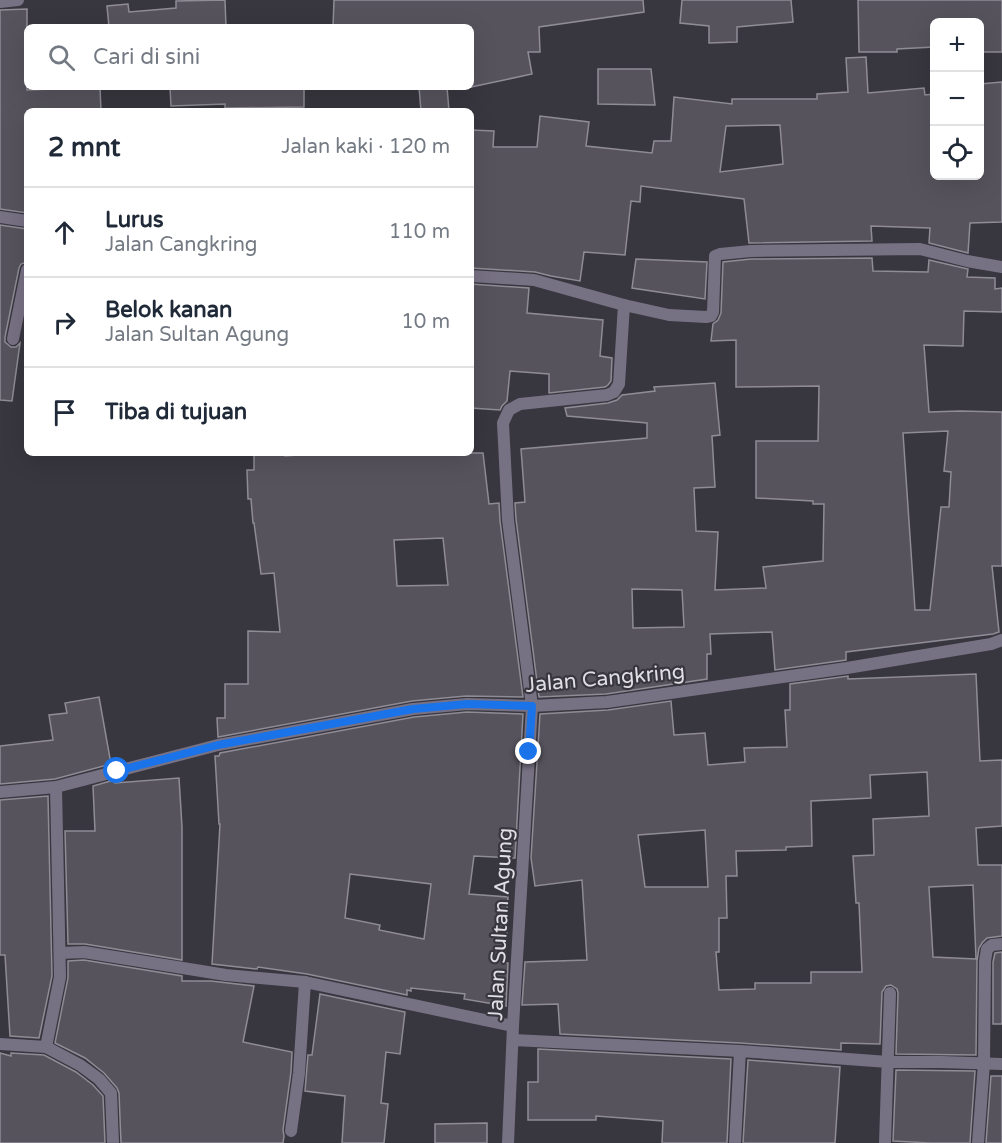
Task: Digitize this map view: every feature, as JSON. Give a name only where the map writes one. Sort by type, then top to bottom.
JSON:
[{"type":"street","points":[[0,2],[18,0]]},
{"type":"street","points":[[0,217],[24,221]]},
{"type":"street","points":[[474,276],[534,280],[669,315],[706,317],[711,316],[713,312],[716,256],[720,254],[752,251],[920,249],[1002,267]]},
{"type":"street","points":[[13,339],[24,285]]},
{"type":"street","name":"Jalan Sultan Agung","points":[[508,1143],[532,706],[508,520],[502,423],[509,410],[520,404],[607,395],[614,392],[619,384],[624,305]]},
{"type":"street","name":"Jalan Cangkring","points":[[0,792],[56,787],[218,745],[413,709],[467,704],[532,706],[607,702],[835,670],[991,644],[1002,640]]},
{"type":"street","points":[[46,1047],[60,976],[56,787]]},
{"type":"street","points":[[978,1143],[984,1063],[985,961],[987,949],[992,945],[1002,944]]},
{"type":"street","points":[[60,954],[84,952],[226,975],[305,982],[513,1026]]},
{"type":"street","points":[[291,1131],[299,1073],[305,982]]},
{"type":"street","points":[[885,1143],[890,993]]},
{"type":"street","points":[[513,1040],[740,1051],[888,1062],[1002,1064]]},
{"type":"street","points":[[0,1044],[46,1047],[80,1065],[99,1079],[111,1093],[113,1143]]},
{"type":"street","points":[[735,1143],[740,1051]]},
{"type":"building","points":[[225,0],[226,24],[109,24],[107,6],[128,4],[129,12],[176,8],[176,1]]},
{"type":"building","points":[[334,0],[643,0],[644,12],[539,27],[540,52],[528,52],[532,74],[474,86],[474,24],[333,24]]},
{"type":"building","points":[[682,0],[791,0],[793,22],[737,27],[737,42],[709,43],[709,26],[680,23]]},
{"type":"building","points":[[858,0],[1002,0],[1002,52],[984,52],[984,18],[930,18],[930,47],[897,49],[897,52],[859,52]]},
{"type":"building","points":[[27,9],[27,24],[24,24],[24,90],[100,90],[101,108],[24,108],[24,213],[0,209],[0,10]]},
{"type":"building","points":[[866,57],[868,93],[924,88],[925,95],[930,94],[930,180],[984,180],[984,84],[1002,82],[1002,222],[970,223],[968,253],[929,243],[930,228],[871,226],[872,241],[749,243],[744,199],[641,186],[640,202],[631,201],[625,255],[584,252],[580,281],[535,272],[474,268],[474,130],[494,131],[493,147],[537,147],[540,116],[589,122],[586,146],[652,153],[654,141],[671,141],[674,97],[732,104],[732,99],[817,99],[817,94],[848,92],[846,58]],"holes":[[[780,125],[783,164],[720,172],[726,126]]]},
{"type":"building","points":[[598,69],[651,69],[655,105],[598,104]]},
{"type":"building","points":[[170,90],[304,90],[304,107],[225,108],[225,104],[171,106]]},
{"type":"building","points":[[419,90],[447,90],[449,108],[421,108]]},
{"type":"building","points":[[0,225],[24,229],[24,263],[19,268],[5,337],[5,342],[11,347],[16,347],[20,343],[12,401],[0,400]]},
{"type":"building","points":[[872,258],[873,271],[928,272],[929,260],[968,269],[967,277],[995,278],[995,289],[1002,288],[1002,312],[964,311],[963,346],[924,345],[929,412],[1002,412],[1002,566],[992,566],[999,632],[846,652],[846,660],[775,670],[772,632],[710,634],[711,654],[707,654],[707,679],[606,694],[539,697],[516,519],[515,503],[525,502],[521,449],[647,438],[647,423],[567,416],[565,408],[608,403],[617,400],[622,395],[655,391],[654,387],[715,383],[720,435],[712,436],[715,487],[694,488],[696,531],[718,532],[715,590],[766,588],[763,567],[823,561],[824,504],[813,504],[813,501],[756,498],[756,441],[818,441],[819,386],[736,387],[736,340],[711,341],[713,324],[721,313],[723,262],[751,259]],"holes":[[[948,431],[944,471],[951,472],[949,507],[941,507],[930,610],[915,610],[903,433]],[[632,589],[682,590],[684,627],[633,628]]]},
{"type":"building","points":[[636,259],[707,262],[705,299],[632,288]]},
{"type":"building","points":[[474,284],[529,288],[527,313],[603,320],[600,356],[612,358],[611,381],[608,385],[549,393],[549,374],[510,371],[507,401],[500,410],[474,408]]},
{"type":"building","points":[[474,453],[483,453],[489,504],[499,503],[523,697],[466,696],[412,701],[218,737],[217,718],[225,718],[225,684],[248,684],[248,631],[280,632],[274,573],[261,574],[251,499],[248,499],[247,470],[254,470],[254,456],[474,456]],"holes":[[[443,538],[448,585],[397,586],[394,540]]]},
{"type":"building","points":[[976,674],[980,761],[1002,760],[1002,826],[976,828],[978,865],[1002,865],[1002,936],[987,938],[979,948],[976,1055],[896,1054],[898,993],[897,989],[891,985],[886,986],[882,992],[880,1044],[841,1043],[841,1050],[560,1034],[558,1004],[522,1005],[525,962],[587,960],[582,880],[535,886],[531,858],[540,714],[608,710],[671,701],[674,735],[705,733],[708,765],[745,762],[744,748],[787,747],[785,710],[790,710],[790,684],[848,676],[848,679]],"holes":[[[927,772],[929,816],[873,819],[874,855],[853,856],[856,903],[859,903],[862,972],[811,972],[811,983],[755,983],[755,989],[719,990],[716,952],[719,952],[719,918],[727,918],[726,876],[737,876],[736,851],[786,850],[786,847],[812,846],[811,801],[871,798],[870,775]],[[705,830],[708,887],[645,887],[638,835]],[[973,885],[976,959],[933,957],[929,887]]]},
{"type":"building","points":[[99,697],[111,764],[55,779],[0,784],[0,746],[53,740],[49,715],[67,713],[65,703]]},
{"type":"building","points":[[467,712],[523,714],[515,858],[474,856],[469,894],[508,897],[504,963],[508,963],[506,1006],[464,999],[465,994],[411,988],[411,991],[407,990],[407,995],[307,974],[258,967],[257,969],[212,964],[220,824],[215,756],[219,756],[220,753],[414,717]],"holes":[[[350,874],[431,884],[424,939],[379,930],[380,925],[345,918]]]},
{"type":"building","points":[[179,778],[182,827],[182,960],[85,944],[68,944],[65,831],[95,831],[93,786],[114,780],[115,783]]},
{"type":"building","points":[[48,796],[52,976],[39,1038],[10,1036],[5,955],[0,955],[0,800]]},
{"type":"building","points":[[1002,952],[1002,1024],[993,1024],[993,962],[995,953]]},
{"type":"building","points":[[84,960],[182,976],[182,981],[211,981],[254,986],[243,1042],[292,1052],[283,1143],[121,1143],[117,1088],[104,1073],[85,1058],[55,1043],[68,978],[68,961]]},
{"type":"building","points":[[320,994],[405,1012],[400,1054],[386,1052],[381,1103],[388,1104],[384,1143],[342,1143],[345,1096],[305,1091],[308,1055],[312,1055]]},
{"type":"building","points":[[538,1049],[731,1059],[727,1143],[662,1143],[663,1121],[596,1116],[596,1120],[528,1120],[528,1082],[538,1082]]},
{"type":"building","points":[[0,1053],[11,1056],[11,1053],[44,1055],[76,1072],[93,1085],[103,1096],[105,1143],[0,1143]]},
{"type":"building","points":[[748,1060],[840,1067],[835,1143],[743,1143]]},
{"type":"building","points":[[896,1070],[975,1071],[970,1143],[893,1141]]},
{"type":"building","points":[[991,1076],[1002,1076],[1002,1143],[986,1143]]},
{"type":"building","points":[[487,1123],[487,1143],[435,1143],[435,1124]]},
{"type":"route","points":[[117,771],[218,745],[413,709],[467,704],[532,706],[529,752]]}]
